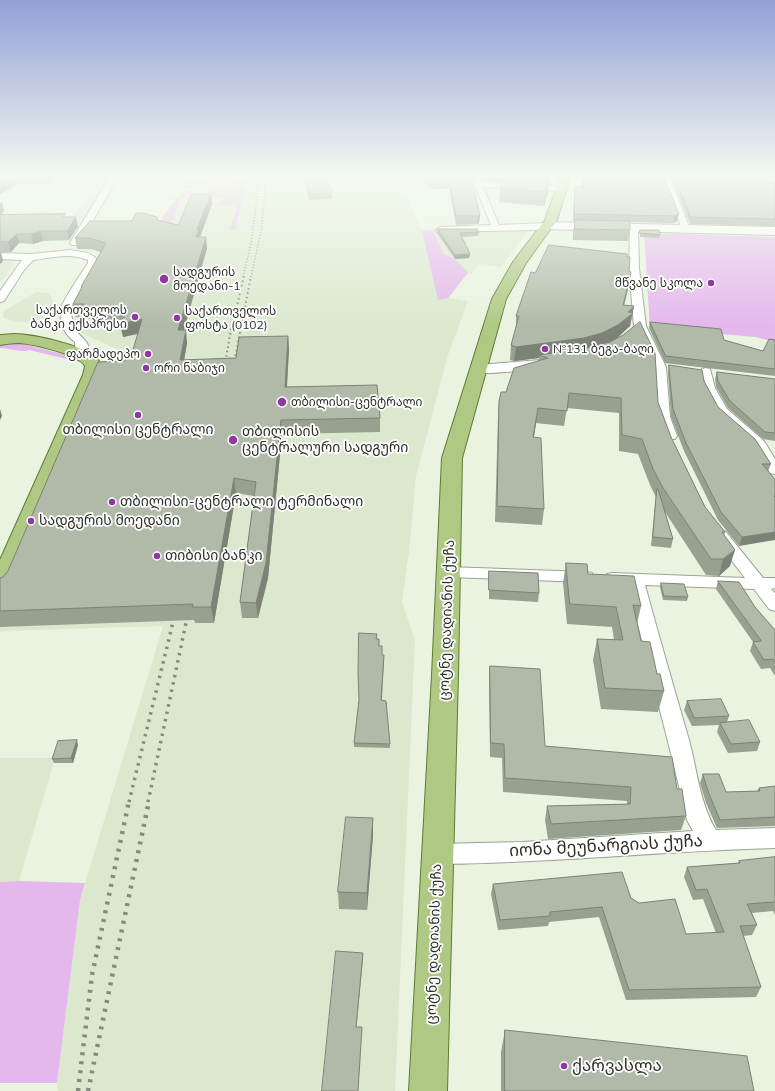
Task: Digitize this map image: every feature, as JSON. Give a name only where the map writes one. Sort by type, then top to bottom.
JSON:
[{"type":"main road","points":[[547,226],[775,231]]},
{"type":"main road","name":"ცოტნე დადიანის ქუჩა","points":[[428,1091],[449,572],[452,458],[499,300],[520,262],[547,226]]},
{"type":"main road","points":[[0,340],[13,338],[31,340],[82,355],[92,361],[93,366],[91,376],[0,586]]},
{"type":"street","points":[[68,253],[85,226]]},
{"type":"street","points":[[440,230],[456,228],[547,226]]},
{"type":"street","points":[[634,228],[635,330],[660,367],[663,417],[676,452]]},
{"type":"street","points":[[0,256],[30,257],[68,253],[88,256],[93,260],[66,308],[68,327],[71,334],[80,340],[82,355]]},
{"type":"street","points":[[0,299],[20,268],[30,257]]},
{"type":"street","points":[[478,369],[504,368],[554,362]]},
{"type":"street","points":[[660,367],[675,368]]},
{"type":"street","points":[[690,370],[720,374]]},
{"type":"street","points":[[706,372],[709,388],[722,411],[759,444],[775,470]]},
{"type":"street","points":[[710,522],[767,583],[775,605]]},
{"type":"street","points":[[449,572],[767,583]]},
{"type":"street","points":[[634,579],[679,741],[698,820],[709,840]]},
{"type":"street","name":"იონა მეუნარგიას ქუჩა","points":[[438,854],[476,854],[709,840],[775,838]]},
{"type":"shaded area","points":[[32,226],[84,226],[76,241],[58,241],[65,230]]},
{"type":"shaded area","points":[[167,226],[173,226],[176,231]]},
{"type":"shaded area","points":[[174,226],[231,226],[230,229],[231,226],[420,226],[421,229],[518,230],[527,233],[501,267],[479,264],[472,274],[468,273],[455,259],[444,254],[434,232],[438,300],[448,298],[468,301],[448,355],[416,476],[409,552],[402,602],[415,640],[395,1091],[58,1091],[57,1083],[80,900],[163,626],[0,631],[0,614],[122,363],[123,354],[117,349],[81,333],[74,328],[72,319],[103,258],[102,254],[97,252],[77,248],[176,230]]},
{"type":"shaded area","points":[[231,226],[236,226],[235,230],[230,230]]},
{"type":"shaded area","points":[[422,231],[433,231],[444,254],[455,259],[468,273],[448,298],[438,300]]},
{"type":"shaded area","name":"მწვანე სკოლა","points":[[644,233],[775,237],[775,342],[756,337],[650,328]]},
{"type":"shaded area","points":[[0,260],[8,260],[14,264],[0,283]]},
{"type":"shaded area","points":[[36,292],[49,293],[57,311],[53,315],[35,321],[26,322],[12,321],[3,317],[4,311]]},
{"type":"shaded area","points":[[20,343],[81,359],[84,363],[29,350],[23,351],[0,348],[0,344]]},
{"type":"shaded area","points":[[0,758],[55,758],[19,881],[0,882]]},
{"type":"shaded area","points":[[19,881],[85,883],[80,900],[57,1083],[0,1083],[0,882]]},
{"type":"building","points":[[0,226],[70,226],[67,231],[41,231],[31,234],[17,234],[8,242],[0,242]]},
{"type":"building","points":[[86,226],[198,226],[197,229],[199,229],[196,237],[206,237],[178,330],[186,330],[180,360],[236,358],[239,337],[288,336],[285,387],[377,385],[380,418],[281,420],[266,563],[256,603],[240,602],[256,482],[234,478],[211,607],[192,607],[193,604],[0,611],[0,578],[3,577],[8,571],[98,362],[125,361],[129,350],[133,350],[142,319],[120,324],[128,308],[93,308],[82,307],[84,304],[73,304],[106,243],[89,238],[75,238]]},
{"type":"building","points":[[575,226],[630,226],[630,230],[575,229]]},
{"type":"building","points":[[438,229],[477,229],[479,232],[460,233],[470,254],[455,255]]},
{"type":"building","points":[[640,230],[659,230],[660,235],[640,233]]},
{"type":"building","points":[[549,245],[627,254],[627,257],[630,257],[629,271],[631,272],[623,305],[634,306],[628,312],[633,313],[618,325],[602,333],[584,338],[516,347],[511,345],[519,316],[516,316],[531,272],[535,273]]},
{"type":"building","points":[[640,322],[655,353],[658,402],[671,437],[705,507],[725,532],[722,532],[735,550],[723,559],[711,559],[663,488],[653,469],[642,439],[622,435],[621,398],[569,393],[567,411],[538,408],[533,437],[541,438],[544,509],[497,506],[499,401],[501,392],[506,392],[514,368],[548,358],[539,355],[582,349],[610,342],[623,335]]},
{"type":"building","points":[[650,322],[721,329],[724,340],[763,351],[769,339],[775,340],[775,369],[666,356]]},
{"type":"building","points":[[669,365],[702,370],[704,381],[718,407],[755,439],[771,464],[762,464],[775,479],[775,532],[742,537],[721,512],[686,443],[673,409]]},
{"type":"building","points":[[717,372],[775,379],[775,433],[765,432],[730,401],[718,381]]},
{"type":"building","points":[[658,489],[673,539],[653,537]]},
{"type":"building","points":[[566,563],[587,564],[588,574],[634,576],[641,606],[633,605],[641,641],[650,642],[657,674],[660,674],[664,691],[605,688],[597,639],[623,640],[616,607],[570,604]]},
{"type":"building","points":[[489,571],[538,573],[539,593],[489,590]]},
{"type":"building","points":[[718,581],[739,582],[755,607],[775,630],[775,662],[773,659],[764,660],[753,642],[761,641]]},
{"type":"building","points":[[661,583],[684,584],[688,597],[664,596]]},
{"type":"building","points":[[359,633],[377,634],[376,639],[379,639],[379,646],[382,646],[382,655],[384,655],[381,700],[386,701],[390,744],[354,743],[359,700]]},
{"type":"building","points":[[490,666],[540,669],[545,746],[672,757],[677,789],[682,789],[686,816],[551,824],[547,806],[630,804],[631,787],[505,778],[504,744],[491,743]]},
{"type":"building","points":[[721,699],[729,716],[694,718],[687,701]]},
{"type":"building","points":[[749,720],[760,742],[731,744],[720,723]]},
{"type":"building","points":[[77,740],[71,758],[52,759],[58,741]]},
{"type":"building","points":[[703,774],[719,774],[726,792],[760,791],[759,788],[775,786],[775,817],[720,820],[709,794]]},
{"type":"building","points":[[346,817],[373,818],[367,893],[338,892]]},
{"type":"building","points":[[775,857],[775,902],[747,904],[757,925],[740,926],[761,987],[629,990],[602,907],[550,912],[550,916],[500,920],[493,884],[622,872],[631,898],[639,903],[675,899],[686,934],[724,932],[707,889],[696,890],[687,867],[740,863],[739,861]]},
{"type":"building","points":[[336,951],[363,953],[356,1027],[362,1027],[358,1091],[322,1091]]},
{"type":"building","points":[[505,1030],[747,1056],[754,1091],[505,1091]]},
{"type":"railway","points":[[243,277],[251,244],[253,226]]},
{"type":"railway","points":[[251,277],[262,226]]},
{"type":"railway","points":[[224,370],[230,335],[244,276]]},
{"type":"railway","points":[[233,369],[251,276]]},
{"type":"railway","points":[[148,802],[189,609]]},
{"type":"railway","points":[[129,802],[176,610]]},
{"type":"railway","points":[[78,1091],[92,975],[129,801]]},
{"type":"railway","points":[[88,1091],[149,801]]},
{"type":"place","name":"სადგურის მოედანი-1","points":[[164,279]]},
{"type":"place","name":"მწვანე სკოლა","points":[[711,283]]},
{"type":"place","name":"საქართველოს ბანკი ექსპრესი","points":[[135,317]]},
{"type":"place","name":"საქართველოს ფოსტა (0102)","points":[[177,318]]},
{"type":"place","name":"№131 ბეგა-ბაღი","points":[[545,349]]},
{"type":"place","name":"ფარმადეპო","points":[[148,354]]},
{"type":"place","name":"ორი ნაბიჯი","points":[[146,368]]},
{"type":"place","name":"თბილისი-ცენტრალი","points":[[282,402]]},
{"type":"place","name":"თბილისი ცენტრალი","points":[[138,415]]},
{"type":"place","name":"თბილისის ცენტრალური სადგური","points":[[233,440]]},
{"type":"place","name":"თბილისი-ცენტრალი ტერმინალი","points":[[112,502]]},
{"type":"place","name":"სადგურის მოედანი","points":[[31,521]]},
{"type":"place","name":"თიბისი ბანკი","points":[[157,556]]},
{"type":"place","name":"ქარვასლა","points":[[564,1066]]}]
